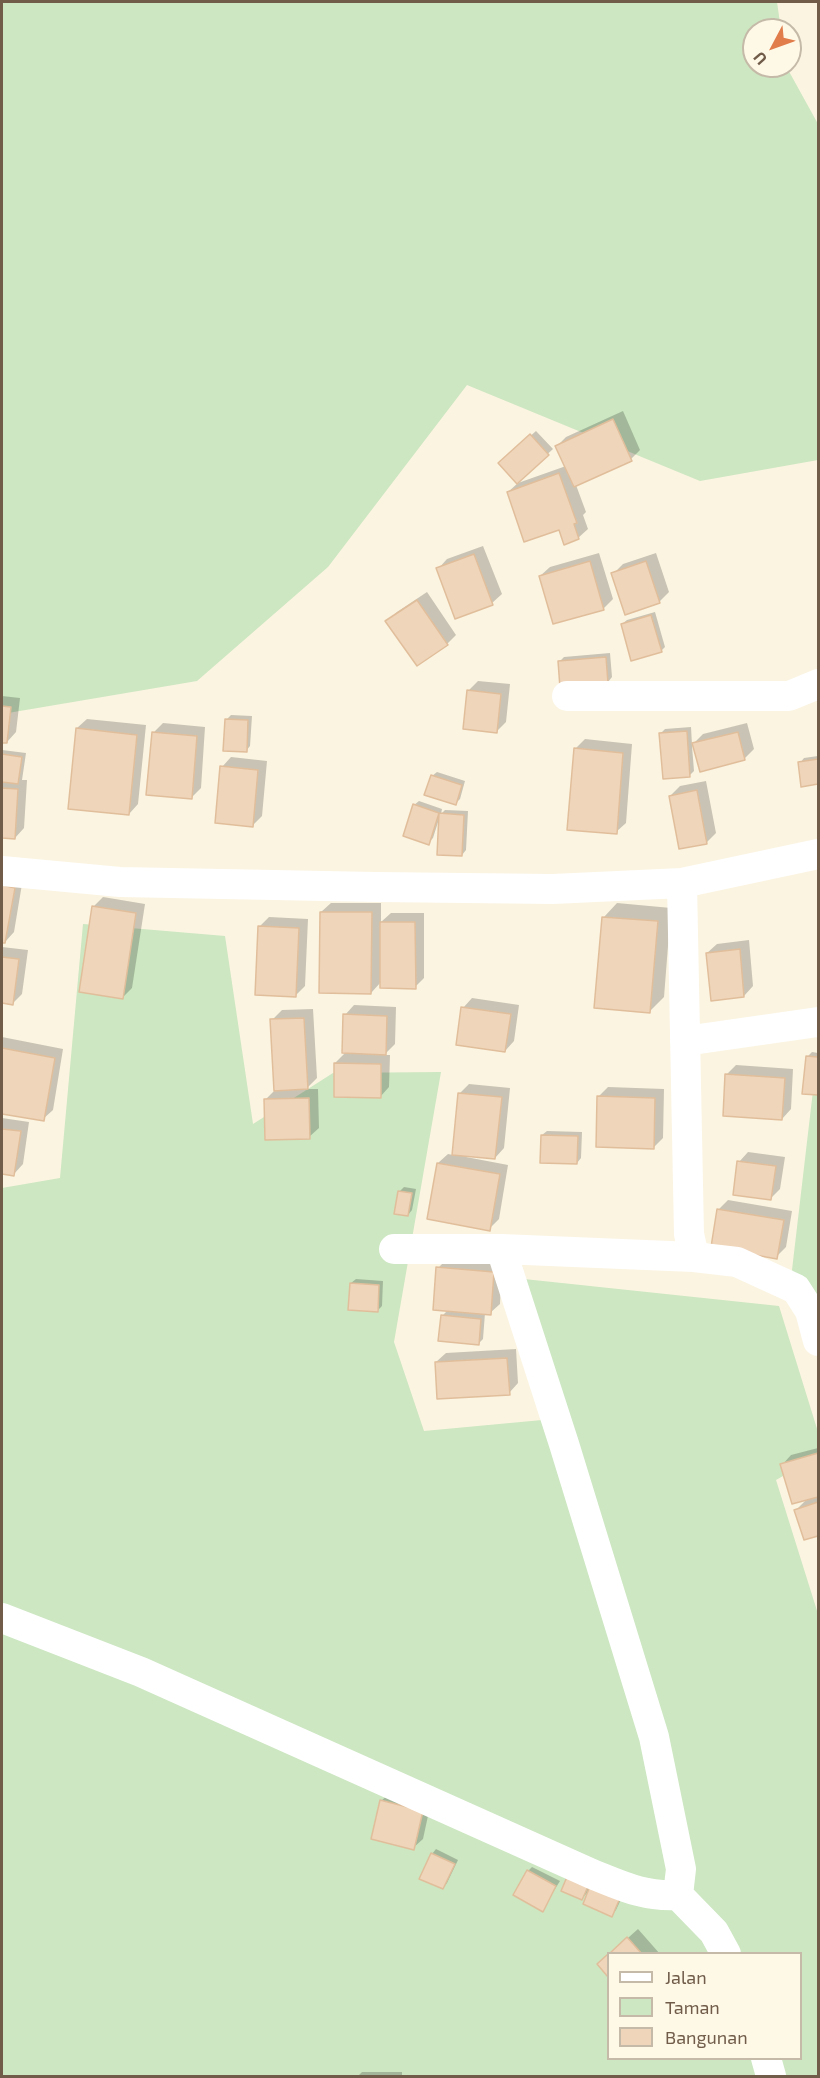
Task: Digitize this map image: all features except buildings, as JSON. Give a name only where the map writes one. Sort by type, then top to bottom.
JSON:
[{"type":"street","points":[[567,696],[789,696],[819,684]]},
{"type":"street","points":[[2,871],[120,882],[553,889],[682,882],[819,854]]},
{"type":"street","points":[[682,882],[689,1234],[694,1257]]},
{"type":"street","points":[[685,1041],[819,1022]]},
{"type":"street","points":[[394,1249],[501,1249],[694,1257],[736,1262],[796,1289],[810,1311],[819,1341]]},
{"type":"street","points":[[501,1249],[654,1737],[681,1869],[678,1894]]},
{"type":"street","points":[[2,1618],[141,1672],[633,1891],[658,1896],[678,1894]]},
{"type":"street","points":[[678,1894],[714,1932],[725,1952]]},
{"type":"street","points":[[767,2060],[771,2076]]},
{"type":"green space","points":[[2,2],[777,2],[779,18],[742,18],[742,78],[793,78],[818,124],[818,460],[700,481],[467,385],[328,567],[197,681],[2,714]]},
{"type":"green space","points":[[83,924],[225,936],[253,1124],[333,1073],[441,1072],[394,1342],[424,1431],[553,1419],[505,1277],[779,1306],[818,1432],[818,1456],[776,1480],[818,1614],[818,2076],[2,2076],[2,1188],[60,1178]]},
{"type":"green space","points":[[818,1048],[818,1317],[792,1270]]}]
